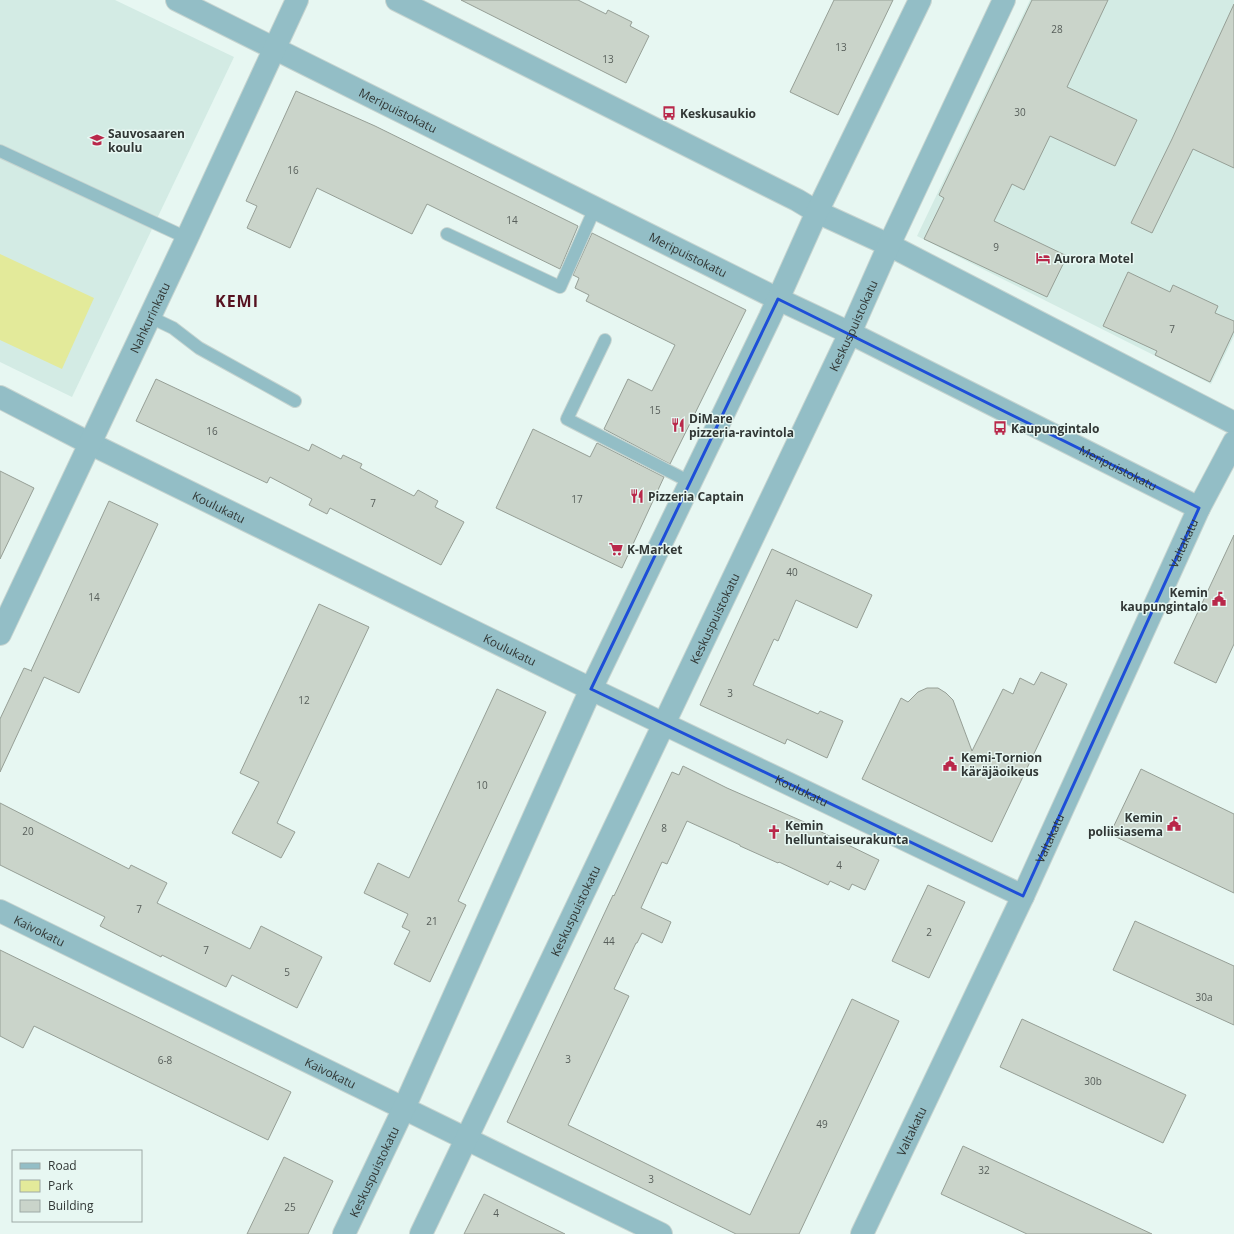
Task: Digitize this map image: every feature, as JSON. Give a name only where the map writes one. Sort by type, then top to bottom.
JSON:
[{"type":"street","name":"Meripuistokatu","points":[[177,0],[1200,508]]},
{"type":"street","name":"Nahkurinkatu","points":[[0,634],[89,443],[150,317],[297,0]]},
{"type":"street","points":[[397,0],[790,196],[817,212],[889,245],[1234,423]]},
{"type":"street","name":"Keskuspuistokatu","points":[[344,1234],[404,1108],[591,689],[778,299],[817,212],[920,0]]},
{"type":"street","name":"Keskuspuistokatu","points":[[421,1234],[850,333],[889,245],[1004,0]]},
{"type":"street","name":"Koulukatu","points":[[0,397],[89,443],[591,689],[1023,896]]},
{"type":"street","name":"Valtakatu","points":[[862,1234],[1023,896],[1200,508],[1234,442]]},
{"type":"street","name":"Kaivokatu","points":[[0,911],[661,1234]]},
{"type":"lane","points":[[0,151],[187,238]]},
{"type":"lane","points":[[447,234],[560,287],[595,208]]},
{"type":"lane","points":[[150,317],[173,328],[198,348],[295,401]]},
{"type":"lane","points":[[605,340],[567,419],[690,482]]},
{"type":"highlighted area","points":[[778,299],[1199,508],[1023,896],[591,689]]},
{"type":"shaded area","name":"Sauvosaaren koulu","points":[[0,0],[115,0],[234,57],[72,397],[0,362]]},
{"type":"shaded area","points":[[1030,0],[1234,0],[1234,336],[1211,384],[917,236]]},
{"type":"green space","points":[[0,254],[94,298],[62,369],[0,340]]},
{"type":"building","points":[[461,0],[578,0],[606,14],[608,10],[632,22],[630,26],[649,36],[626,83]]},
{"type":"building","points":[[834,0],[893,0],[838,115],[790,92]]},
{"type":"building","points":[[1032,0],[1108,0],[1067,87],[1137,120],[1115,166],[1050,136],[1024,190],[1012,184],[994,221],[1067,256],[1047,297],[924,239],[944,198],[939,195]]},
{"type":"building","points":[[1234,4],[1234,168],[1193,149],[1152,233],[1131,223],[1172,139]]},
{"type":"building","points":[[296,91],[375,126],[578,226],[560,269],[427,204],[412,234],[317,188],[290,248],[247,228],[257,206],[246,201]]},
{"type":"building","points":[[592,233],[746,310],[670,464],[604,429],[628,379],[652,391],[675,345],[586,301],[589,295],[575,288],[579,278],[573,275]]},
{"type":"building","points":[[1128,272],[1170,292],[1173,285],[1218,306],[1215,313],[1234,321],[1234,331],[1210,382],[1155,355],[1157,351],[1103,326]]},
{"type":"building","points":[[156,379],[309,451],[312,444],[341,459],[343,455],[362,464],[360,468],[414,496],[418,490],[438,501],[435,507],[464,522],[441,565],[330,508],[327,514],[309,505],[312,499],[270,477],[267,483],[136,421]]},
{"type":"building","points":[[533,429],[590,457],[597,443],[664,477],[622,568],[496,508]]},
{"type":"building","points":[[0,471],[34,488],[0,559]]},
{"type":"building","points":[[109,501],[158,524],[79,693],[44,677],[0,772],[0,719],[24,668],[31,671]]},
{"type":"building","name":"Kemin kaupungintalo","points":[[1234,535],[1234,644],[1216,683],[1174,663]]},
{"type":"building","points":[[772,549],[872,595],[857,628],[796,600],[778,641],[774,639],[753,685],[818,714],[820,711],[843,721],[827,758],[787,739],[785,744],[700,705]]},
{"type":"building","points":[[319,604],[369,627],[277,823],[295,832],[281,858],[232,833],[259,782],[240,773]]},
{"type":"building","name":"Kemi-Tornion käräjäoikeus","points":[[1041,672],[1067,684],[992,842],[862,779],[901,698],[908,702],[918,692],[927,688],[938,688],[946,693],[953,700],[972,751],[1003,689],[1013,694],[1020,678],[1034,685]]},
{"type":"building","points":[[497,689],[546,712],[458,901],[466,905],[430,982],[394,964],[410,931],[402,927],[408,914],[364,893],[378,863],[409,878]]},
{"type":"building","points":[[683,766],[727,788],[811,825],[811,827],[879,860],[865,890],[852,884],[849,890],[830,881],[828,885],[687,821],[667,864],[662,862],[641,908],[671,922],[662,943],[642,933],[636,943],[614,989],[629,996],[568,1125],[750,1215],[852,999],[899,1021],[799,1234],[736,1234],[507,1122],[672,772],[679,775]]},
{"type":"building","name":"Kemin poliisiasema","points":[[1141,769],[1234,814],[1234,893],[1110,834]]},
{"type":"building","points":[[0,803],[129,869],[131,865],[167,883],[157,903],[250,949],[261,926],[322,957],[297,1008],[232,975],[226,987],[162,955],[161,957],[100,926],[105,917],[0,865]]},
{"type":"building","points":[[928,885],[965,902],[929,978],[892,961]]},
{"type":"building","points":[[1135,921],[1234,966],[1234,1025],[1113,970]]},
{"type":"building","points":[[0,950],[291,1092],[268,1140],[34,1026],[23,1048],[0,1036]]},
{"type":"building","points":[[1022,1019],[1186,1095],[1163,1143],[1000,1067]]},
{"type":"building","points":[[963,1146],[1152,1234],[1027,1234],[941,1194]]},
{"type":"building","points":[[284,1157],[333,1181],[308,1234],[247,1234]]},
{"type":"building","points":[[484,1194],[526,1215],[565,1234],[464,1234]]},
{"type":"place","name":"Keskusaukio","points":[[669,113]]},
{"type":"place","name":"Sauvosaaren koulu","points":[[97,140]]},
{"type":"place","name":"Aurora Motel","points":[[1043,258]]},
{"type":"place","name":"DiMare pizzeria-ravintola","points":[[678,425]]},
{"type":"place","name":"Kaupungintalo","points":[[1000,428]]},
{"type":"place","name":"Pizzeria Captain","points":[[637,496]]},
{"type":"place","name":"K-Market","points":[[616,549]]},
{"type":"place","name":"Kemin kaupungintalo","points":[[1219,599]]},
{"type":"place","name":"Kemi-Tornion käräjäoikeus","points":[[950,764]]},
{"type":"place","name":"Kemin poliisiasema","points":[[1174,824]]},
{"type":"place","name":"Kemin helluntaiseurakunta","points":[[774,832]]},
{"type":"district","name":"KEMI","points":[[237,301]]}]
